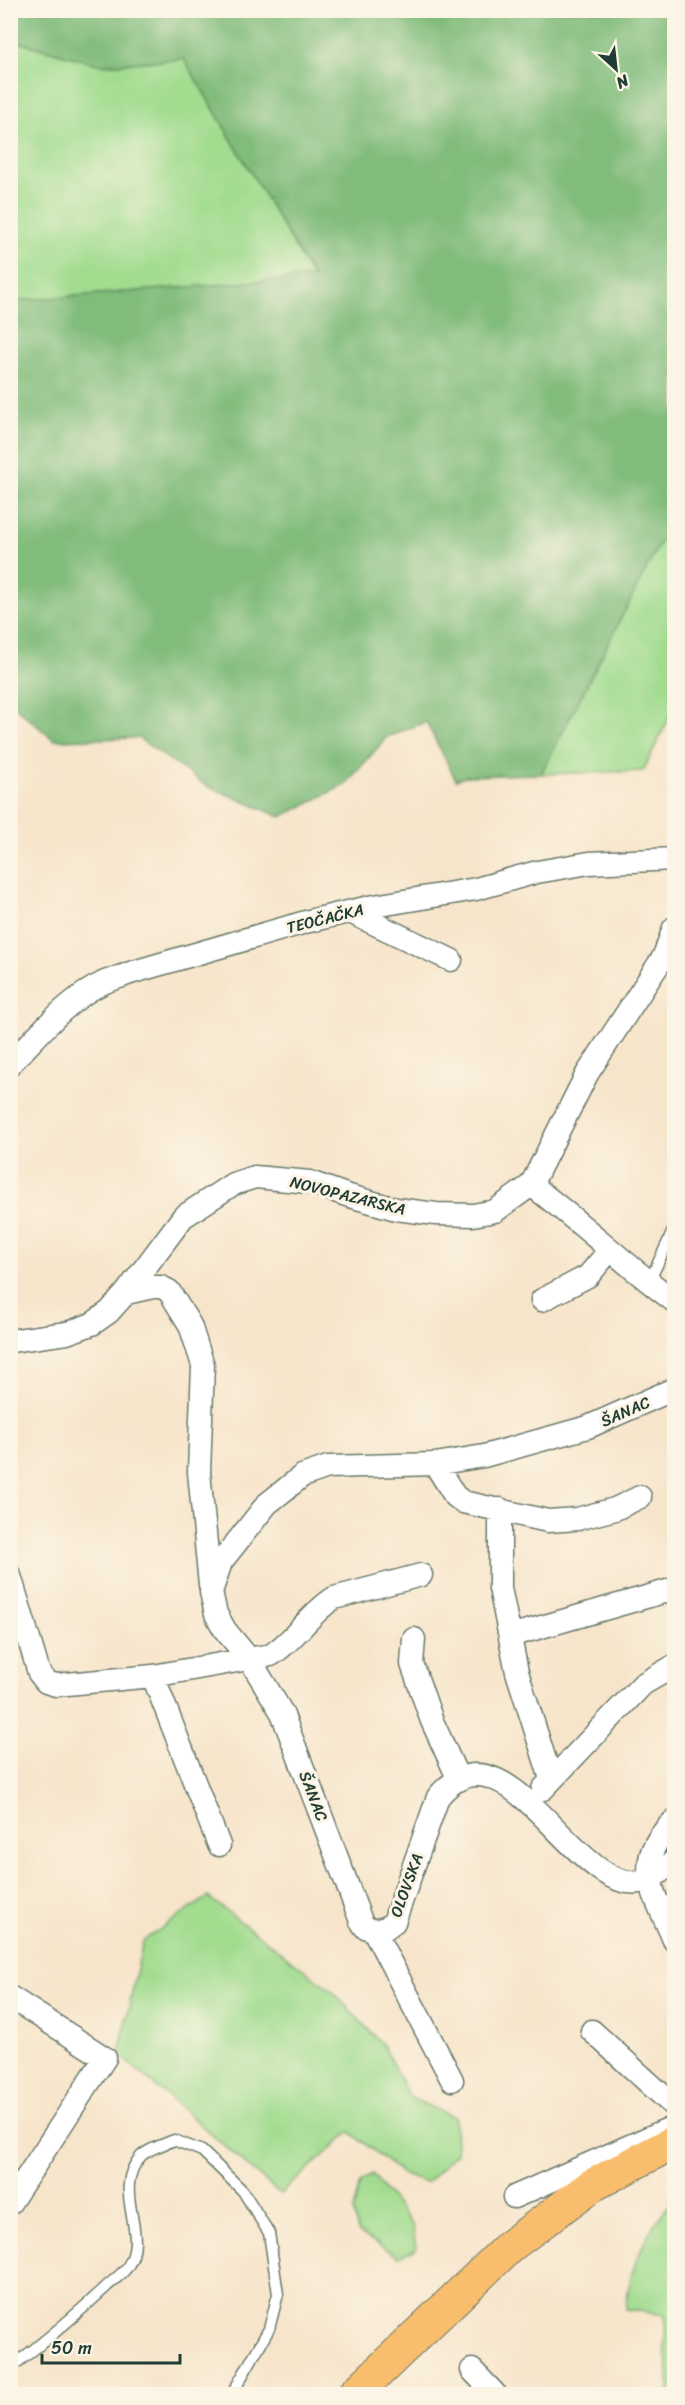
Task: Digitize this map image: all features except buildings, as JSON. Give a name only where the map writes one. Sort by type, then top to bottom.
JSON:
[{"type":"main road","points":[[355,2394],[510,2246],[591,2186],[675,2142]]},
{"type":"street","name":"TEOČAČKA","points":[[10,1064],[79,998],[102,983],[263,934],[350,912],[476,889],[537,872],[589,863],[675,859]]},
{"type":"street","points":[[350,912],[451,960]]},
{"type":"street","name":"NOVOPAZARSKA","points":[[10,1341],[67,1333],[92,1324],[109,1312],[126,1293],[183,1217],[233,1184],[255,1177],[310,1182],[396,1209],[436,1214],[473,1215],[495,1211],[531,1185],[588,1074],[664,956],[675,928]]},
{"type":"street","points":[[531,1185],[560,1206],[609,1251],[675,1301]]},
{"type":"street","points":[[542,1300],[588,1276],[609,1251]]},
{"type":"street","name":"ŠANAC","points":[[126,1293],[161,1287],[169,1291],[190,1325],[202,1365],[199,1472],[211,1592],[216,1614],[225,1630],[250,1660],[282,1713],[361,1921],[365,1927],[374,1931]]},
{"type":"street","name":"ŠANAC","points":[[211,1592],[221,1562],[245,1531],[267,1504],[302,1476],[328,1467],[435,1464],[484,1456],[588,1427],[675,1389]]},
{"type":"street","points":[[435,1464],[455,1496],[463,1502],[548,1521],[577,1520],[615,1509],[640,1497]]},
{"type":"street","points":[[500,1509],[500,1588],[517,1672],[551,1779]]},
{"type":"street","points":[[10,1576],[16,1615],[39,1673],[46,1682],[56,1685],[153,1676],[271,1655],[283,1647],[322,1606],[334,1598],[421,1575]]},
{"type":"street","points":[[510,1636],[675,1589]]},
{"type":"street","points":[[414,1639],[411,1664],[443,1747],[459,1780],[474,1776],[492,1776],[531,1804],[603,1871],[624,1882],[649,1879],[675,1861]]},
{"type":"street","points":[[531,1804],[551,1779],[643,1684],[675,1666]]},
{"type":"street","points":[[153,1676],[219,1845]]},
{"type":"street","name":"OLOVSKA","points":[[452,2080],[374,1931],[386,1928],[394,1922],[438,1797],[446,1788],[459,1780]]},
{"type":"street","points":[[675,1821],[654,1847],[648,1863],[649,1879],[675,1940]]},
{"type":"street","points":[[10,1997],[105,2058],[17,2178],[10,2204]]},
{"type":"street","points":[[592,2031],[675,2106]]},
{"type":"street","points":[[514,2197],[675,2126]]},
{"type":"street","points":[[472,2370],[495,2394]]},
{"type":"lane","points":[[649,1282],[675,1229]]},
{"type":"lane","points":[[10,2367],[62,2327],[129,2266],[136,2243],[127,2196],[131,2176],[141,2155],[174,2140],[202,2151],[243,2191],[269,2233],[278,2294],[269,2329],[232,2394]]},
{"type":"green space","points":[[11,10],[674,11],[674,515],[541,774],[467,776],[456,780],[426,722],[387,737],[345,785],[281,817],[207,786],[138,738],[54,740],[15,707],[11,708],[11,301],[313,277],[184,59],[101,65],[11,40]]},
{"type":"green space","points":[[10,40],[101,65],[184,59],[313,278],[11,301]]},
{"type":"green space","points":[[674,515],[674,708],[643,771],[541,774]]},
{"type":"green space","points":[[208,1897],[331,1990],[383,2045],[409,2097],[455,2118],[456,2153],[426,2183],[404,2175],[350,2132],[280,2194],[119,2054],[143,1941]]},
{"type":"green space","points":[[372,2174],[413,2226],[416,2249],[399,2257],[358,2232],[353,2211],[360,2183]]},
{"type":"green space","points":[[674,2200],[674,2394],[666,2394],[670,2387],[665,2349],[665,2315],[626,2309],[635,2264],[647,2236]]}]
